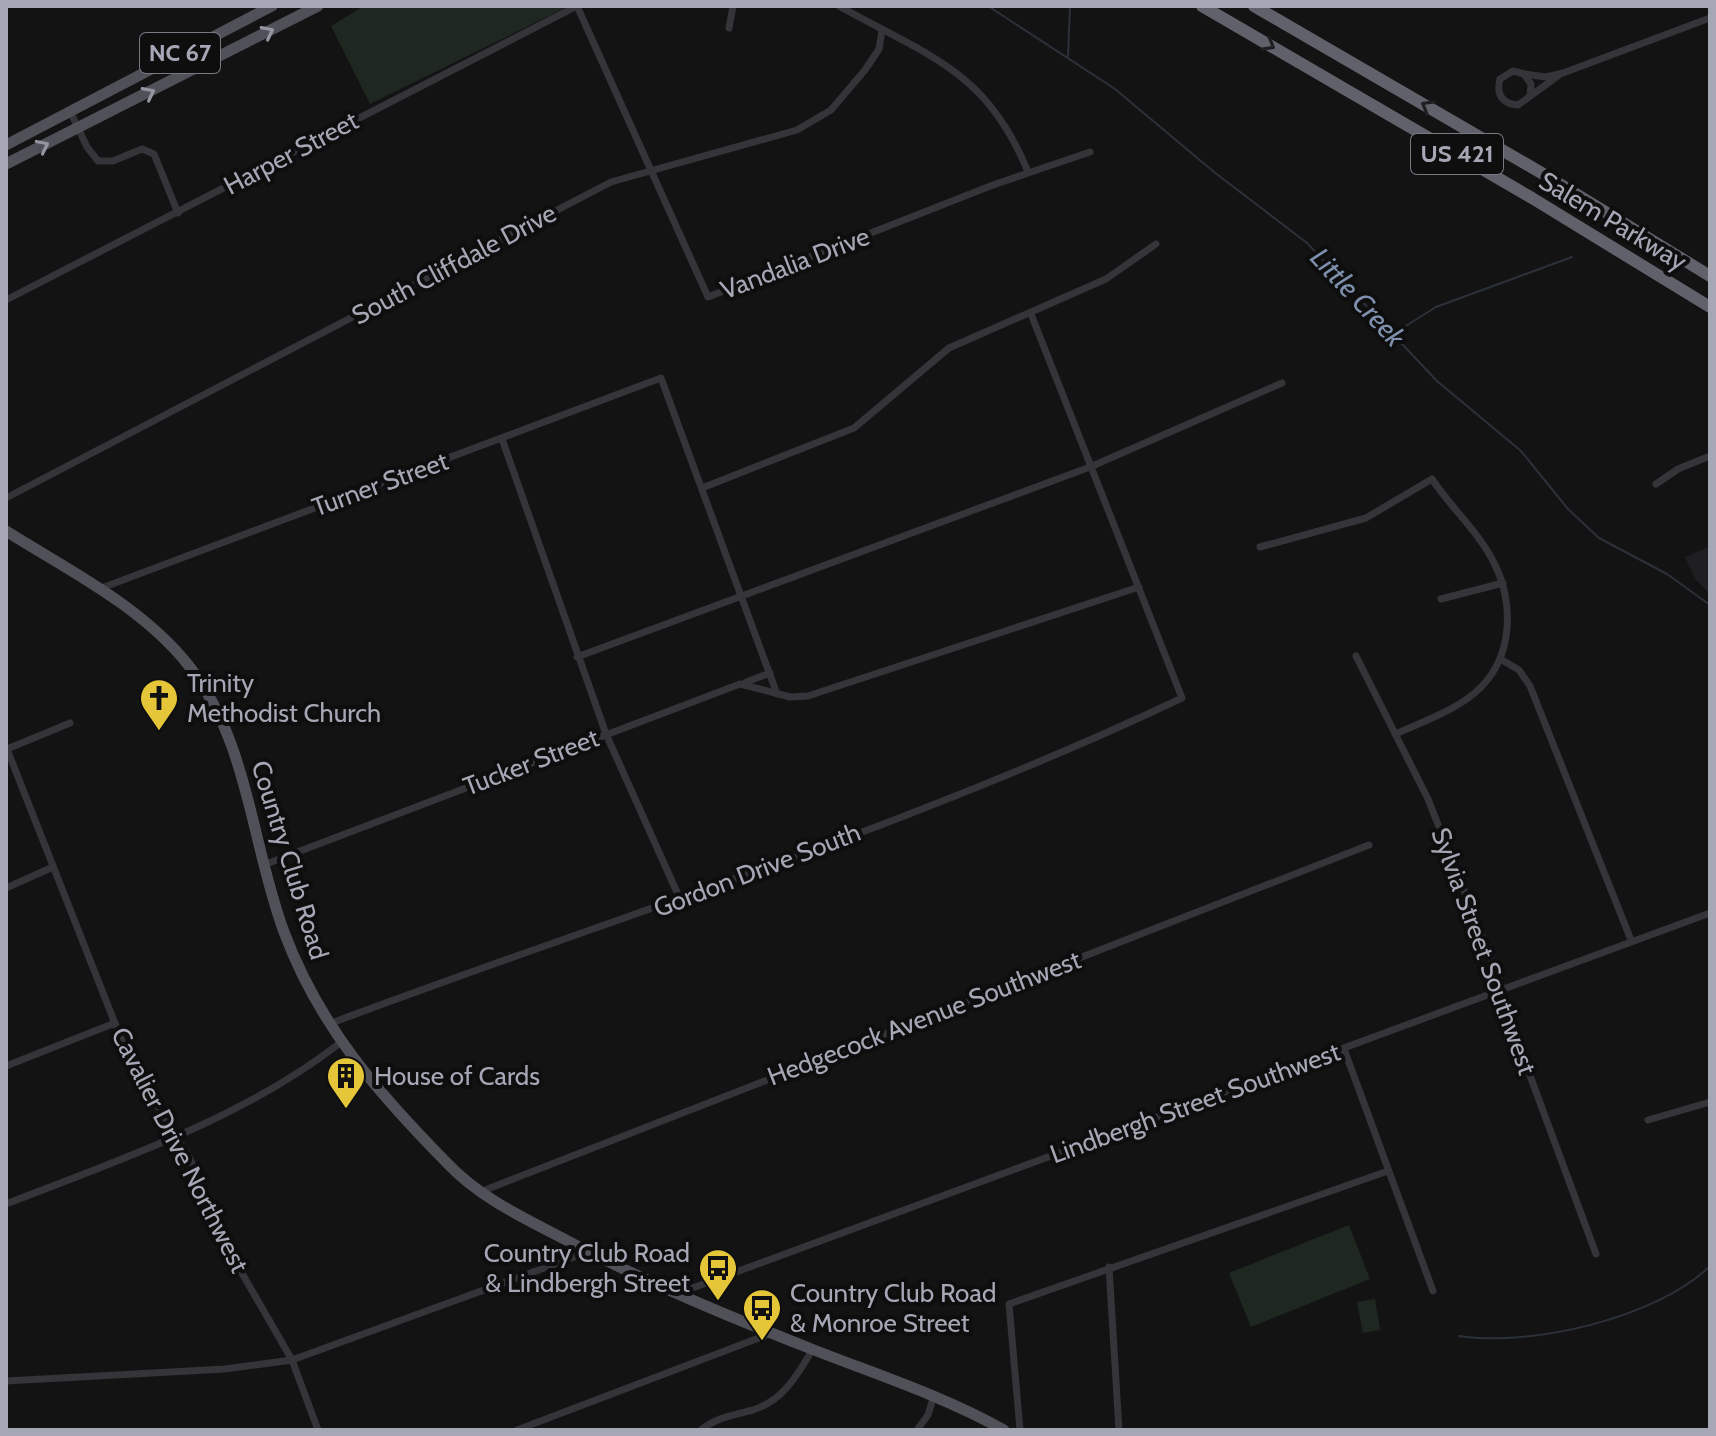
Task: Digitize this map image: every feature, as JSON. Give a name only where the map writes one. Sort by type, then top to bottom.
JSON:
[{"type":"highway","name":"Salem Parkway","points":[[1202,6],[1520,190],[1710,307]]},
{"type":"highway","name":"Salem Parkway","points":[[1254,6],[1545,175],[1710,276]]},
{"type":"main road","name":"NC 67","points":[[6,145],[272,6]]},
{"type":"main road","name":"NC 67","points":[[6,164],[318,6]]},
{"type":"main road","name":"Country Club Road","points":[[6,531],[99,589],[166,640],[208,692],[237,758],[282,928],[301,976],[340,1043],[449,1167],[480,1192],[588,1252],[772,1333],[934,1395],[1004,1430]]},
{"type":"street","name":"Vandalia Drive","points":[[577,6],[708,297],[1028,172],[1090,152]]},
{"type":"street","name":"Harper Street","points":[[6,300],[577,6]]},
{"type":"street","points":[[729,28],[733,6]]},
{"type":"street","points":[[839,6],[938,59],[986,96],[1005,122],[1028,172]]},
{"type":"street","points":[[1563,73],[1525,102],[1510,104],[1499,94],[1500,79],[1506,74],[1546,77],[1563,73],[1710,18]]},
{"type":"street","name":"South Cliffdale Drive","points":[[6,498],[611,182],[797,130],[831,110],[879,49],[882,30]]},
{"type":"street","points":[[1524,74],[1531,84],[1530,96]]},
{"type":"street","points":[[70,111],[87,147],[98,161],[113,161],[142,149],[154,154],[178,213]]},
{"type":"street","points":[[777,694],[702,488],[854,428],[949,348],[1106,279],[1156,244]]},
{"type":"street","points":[[740,684],[777,694],[808,696],[840,688],[937,651],[1139,587],[1031,314]]},
{"type":"street","name":"Turner Street","points":[[99,589],[661,378],[702,488]]},
{"type":"street","points":[[577,657],[1090,467],[1282,383]]},
{"type":"street","points":[[502,439],[606,734],[680,899]]},
{"type":"street","points":[[1656,484],[1678,469],[1710,456]]},
{"type":"street","points":[[1260,547],[1366,518],[1432,479],[1483,546],[1503,583],[1508,616],[1502,660],[1470,698],[1395,734]]},
{"type":"street","points":[[1441,599],[1503,583]]},
{"type":"street","name":"Gordon Drive South","points":[[327,1025],[510,956],[574,938],[1041,763],[1182,698],[1139,587]]},
{"type":"street","name":"Sylvia Street Southwest","points":[[1356,656],[1428,799],[1502,987],[1505,1008],[1596,1254]]},
{"type":"street","points":[[1502,660],[1519,670],[1530,686],[1631,940]]},
{"type":"street","name":"Tucker Street","points":[[266,864],[770,673]]},
{"type":"street","name":"Cavalier Drive Northwest","points":[[70,723],[7,749],[137,1075],[206,1192],[243,1275],[292,1360],[318,1430]]},
{"type":"street","name":"Hedgecock Avenue Southwest","points":[[480,1192],[1369,845]]},
{"type":"street","points":[[6,888],[53,867]]},
{"type":"street","name":"Lindbergh Street Southwest","points":[[679,1293],[1344,1049],[1502,987],[1709,915]]},
{"type":"street","points":[[6,1066],[115,1023]]},
{"type":"street","points":[[6,1204],[174,1135],[276,1085],[340,1043]]},
{"type":"street","points":[[1344,1049],[1433,1291]]},
{"type":"street","points":[[1648,1120],[1710,1102]]},
{"type":"street","points":[[1020,1430],[1009,1304],[1388,1171]]},
{"type":"street","points":[[6,1381],[225,1369],[292,1360],[588,1252]]},
{"type":"street","points":[[1109,1267],[1119,1430]]},
{"type":"street","points":[[517,1430],[772,1333]]},
{"type":"street","points":[[701,1430],[716,1420],[758,1408],[779,1396],[813,1349]]},
{"type":"street","points":[[917,1430],[928,1415],[934,1395]]},
{"type":"shaded area","points":[[364,6],[569,6],[370,104],[331,26]]},
{"type":"shaded area","points":[[1710,546],[1710,594],[1696,580],[1685,557]]},
{"type":"shaded area","points":[[1349,1225],[1370,1279],[1251,1327],[1229,1273]]},
{"type":"shaded area","points":[[1375,1299],[1380,1330],[1363,1333],[1357,1302]]},
{"type":"waterway","name":"Little Creek","points":[[988,6],[1115,89],[1214,172],[1307,243],[1437,381],[1521,451],[1568,509],[1599,538],[1667,574],[1710,605]]},
{"type":"waterway","points":[[1068,57],[1070,6]]},
{"type":"waterway","points":[[1393,334],[1436,307],[1572,257]]},
{"type":"waterway","points":[[1459,1336],[1521,1337],[1592,1325],[1659,1300],[1710,1266]]},
{"type":"place","name":"Trinity Methodist Church","points":[[159,732]]},
{"type":"place","name":"House of Cards","points":[[346,1110]]},
{"type":"place","name":"Country Club Road & Lindbergh Street","points":[[718,1302]]},
{"type":"place","name":"Country Club Road & Monroe Street","points":[[762,1342]]}]
